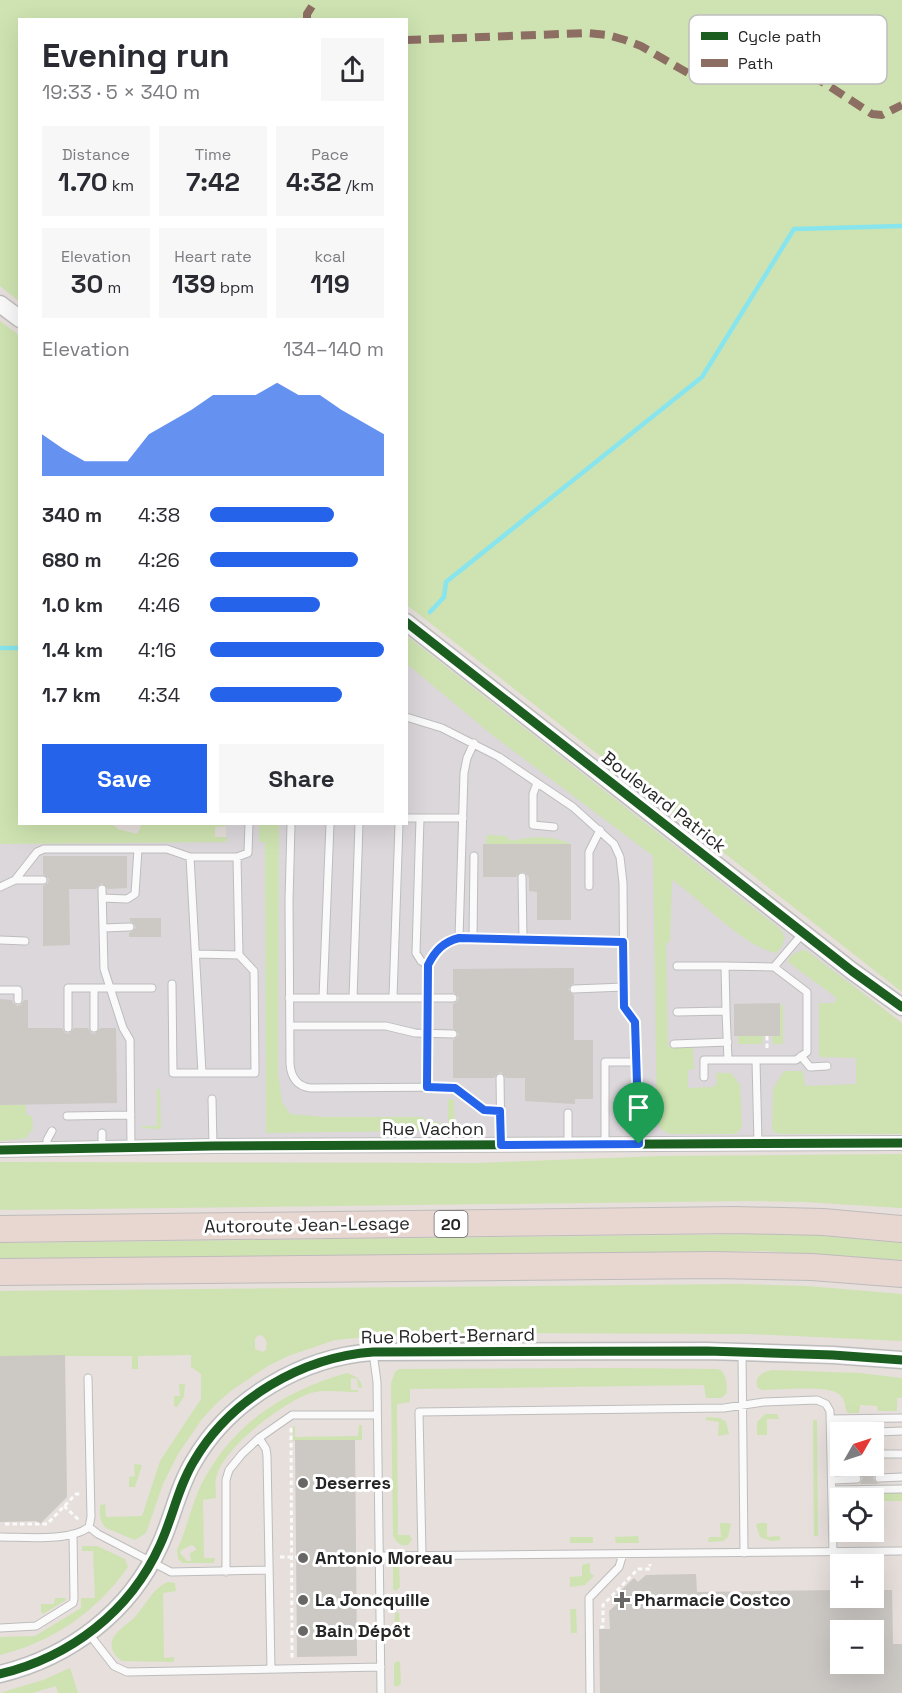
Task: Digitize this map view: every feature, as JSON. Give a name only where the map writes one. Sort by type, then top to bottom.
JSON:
[{"type":"highway","name":"Autoroute Jean-Lesage","points":[[0,1229],[736,1220],[823,1222],[902,1229]]},
{"type":"highway","points":[[0,1272],[713,1265],[804,1267],[902,1274]]},
{"type":"street","points":[[0,304],[18,318]]},
{"type":"street","name":"Boulevard Patrick","points":[[408,624],[803,933],[902,1007]]},
{"type":"street","name":"Rue Vachon","points":[[0,1150],[213,1146],[902,1143]]},
{"type":"street","name":"Rue Robert-Bernard","points":[[0,1674],[43,1660],[66,1649],[89,1634],[122,1604],[152,1562],[192,1463],[209,1438],[231,1415],[254,1396],[298,1371],[338,1357],[373,1352],[516,1350],[742,1352],[902,1360]]},
{"type":"lane","points":[[408,718],[442,728],[474,743],[573,807],[614,844],[620,857],[623,883],[624,1007],[635,1022],[639,1144]]},
{"type":"lane","points":[[459,938],[465,765],[474,743]]},
{"type":"lane","points":[[537,783],[532,794],[532,825],[554,827]]},
{"type":"lane","points":[[408,818],[463,818]]},
{"type":"lane","points":[[420,818],[416,953],[421,961],[428,965]]},
{"type":"lane","points":[[15,880],[37,852],[44,849],[166,849],[190,857],[237,857],[248,853],[249,825]]},
{"type":"lane","points":[[291,825],[289,998],[291,1071],[297,1082],[303,1086],[455,1088],[484,1110],[500,1111]]},
{"type":"lane","points":[[323,998],[330,825]]},
{"type":"lane","points":[[353,998],[359,825]]},
{"type":"lane","points":[[393,998],[399,825]]},
{"type":"lane","points":[[589,886],[589,852],[600,830]]},
{"type":"lane","points":[[102,898],[127,899],[135,894],[138,849]]},
{"type":"lane","points":[[473,938],[474,856]]},
{"type":"lane","points":[[190,857],[202,1073]]},
{"type":"lane","points":[[172,984],[172,1073],[255,1073],[254,971],[239,955],[237,857]]},
{"type":"lane","points":[[522,877],[523,939]]},
{"type":"lane","points":[[0,886],[15,880],[43,880]]},
{"type":"lane","points":[[102,889],[104,969],[123,1028],[130,1040],[132,1148]]},
{"type":"lane","points":[[103,928],[130,927]]},
{"type":"lane","points":[[774,967],[803,933]]},
{"type":"lane","points":[[427,1087],[428,965],[434,953],[442,945],[459,938],[623,942]]},
{"type":"lane","points":[[0,940],[25,941]]},
{"type":"lane","points":[[196,954],[239,955]]},
{"type":"lane","points":[[677,966],[774,967],[807,992],[807,1052],[796,1060],[704,1060],[704,1077]]},
{"type":"lane","points":[[724,966],[728,1060]]},
{"type":"lane","points":[[574,989],[624,987]]},
{"type":"lane","points":[[68,1028],[68,988],[152,988]]},
{"type":"lane","points":[[94,988],[94,1028]]},
{"type":"lane","points":[[0,990],[18,990],[18,1000]]},
{"type":"lane","points":[[289,998],[453,998]]},
{"type":"lane","points":[[677,1012],[726,1011]]},
{"type":"lane","points":[[290,1026],[386,1026],[427,1035],[453,1034]]},
{"type":"lane","points":[[674,1044],[728,1042]]},
{"type":"lane","points":[[801,1056],[810,1067],[827,1066]]},
{"type":"lane","points":[[756,1060],[758,1144]]},
{"type":"lane","points":[[606,1145],[605,1062],[637,1062]]},
{"type":"lane","points":[[500,1078],[501,1145]]},
{"type":"lane","points":[[212,1099],[213,1146]]},
{"type":"lane","points":[[568,1113],[568,1145]]},
{"type":"lane","points":[[67,1116],[131,1115]]},
{"type":"lane","points":[[47,1149],[47,1140],[52,1131]]},
{"type":"lane","points":[[102,1133],[102,1148]]},
{"type":"lane","points":[[373,1352],[377,1382],[381,1693]]},
{"type":"lane","points":[[742,1352],[744,1553]]},
{"type":"lane","points":[[0,1537],[73,1534],[89,1527],[91,1509],[88,1378]]},
{"type":"lane","points":[[422,1556],[419,1412],[724,1408],[764,1402],[817,1400],[829,1407],[830,1419],[902,1418]]},
{"type":"lane","points":[[226,1572],[226,1475],[242,1454],[259,1438],[295,1414],[377,1415]]},
{"type":"lane","points":[[884,1432],[902,1431]]},
{"type":"lane","points":[[259,1438],[267,1453],[271,1669]]},
{"type":"lane","points":[[884,1454],[902,1454]]},
{"type":"lane","points":[[831,1476],[832,1488]]},
{"type":"lane","points":[[879,1478],[902,1477]]},
{"type":"lane","points":[[831,1480],[857,1479]]},
{"type":"lane","points":[[884,1489],[902,1489]]},
{"type":"lane","points":[[89,1527],[98,1534],[171,1572],[269,1570]]},
{"type":"lane","points":[[0,1628],[36,1626],[73,1603],[73,1534]]},
{"type":"lane","points":[[833,1542],[833,1552]]},
{"type":"lane","points":[[379,1556],[902,1551]]},
{"type":"lane","points":[[590,1693],[589,1598],[619,1568],[623,1554]]},
{"type":"lane","points":[[89,1634],[114,1666],[123,1671],[381,1667]]},
{"type":"path","points":[[767,1036],[767,1044]]},
{"type":"path","points":[[291,1426],[292,1661]]},
{"type":"path","points":[[0,1525],[47,1524],[59,1509],[66,1505],[80,1521]]},
{"type":"path","points":[[277,1557],[296,1557]]},
{"type":"path","points":[[603,1627],[603,1605],[615,1590],[622,1588],[638,1569],[650,1569]]},
{"type":"path","points":[[292,1599],[297,1599]]},
{"type":"path","points":[[292,1632],[297,1632]]},
{"type":"shaded area","points":[[408,637],[902,1023],[902,1134],[0,1141],[0,844],[226,842],[226,825],[408,825]]},
{"type":"green space","points":[[0,0],[902,0],[902,992],[408,606],[408,18],[18,18],[18,300],[0,286]]},
{"type":"green space","points":[[0,321],[18,334],[18,825],[113,825],[118,829],[137,834],[140,825],[226,825],[215,827],[215,837],[227,837],[226,842],[0,844]]},
{"type":"green space","points":[[408,637],[780,929],[785,937],[776,953],[763,949],[736,932],[672,880],[670,942],[666,943],[668,1047],[693,1048],[694,1069],[688,1070],[688,1088],[713,1087],[717,1084],[716,1073],[731,1073],[740,1085],[742,1127],[736,1134],[670,1134],[662,1130],[657,1123],[653,856],[491,734],[408,665]]},
{"type":"green space","points":[[259,825],[279,825],[278,1074],[282,1102],[290,1114],[325,1117],[421,1117],[448,1125],[448,1099],[454,1100],[455,1125],[477,1125],[477,1130],[266,1133],[265,842],[259,842]]},
{"type":"green space","points":[[487,835],[506,836],[511,841],[534,837],[549,838],[571,844],[486,844]]},
{"type":"green space","points":[[802,950],[807,951],[902,1023],[902,1134],[781,1134],[774,1132],[772,1127],[773,1089],[784,1071],[803,1071],[805,1086],[856,1084],[856,1058],[819,1057],[819,1003],[834,1003],[837,998],[788,962],[790,956]]},
{"type":"green space","points":[[780,1005],[783,1005],[783,1044],[773,1044],[772,1036],[780,1035]]},
{"type":"green space","points":[[738,1036],[763,1036],[762,1044],[738,1044]]},
{"type":"green space","points":[[157,1089],[160,1089],[161,1129],[142,1128],[142,1126],[157,1126]]},
{"type":"green space","points":[[0,1105],[26,1105],[26,1115],[32,1116],[33,1130],[27,1138],[0,1141]]},
{"type":"green space","points":[[902,1154],[902,1208],[748,1201],[0,1210],[0,1162],[478,1163],[661,1156]]},
{"type":"green space","points":[[813,1235],[902,1243],[902,1261],[764,1251],[0,1261],[0,1243]]},
{"type":"green space","points":[[739,1284],[807,1286],[902,1294],[902,1341],[750,1334],[478,1333],[377,1336],[335,1340],[288,1356],[268,1366],[217,1403],[202,1419],[178,1454],[163,1484],[146,1533],[135,1540],[106,1528],[101,1520],[100,1505],[105,1504],[106,1517],[142,1516],[160,1461],[201,1399],[201,1374],[191,1367],[191,1355],[138,1356],[138,1369],[132,1369],[132,1356],[0,1356],[0,1291]],"holes":[[[258,1335],[263,1336],[267,1342],[266,1350],[263,1352],[255,1349],[255,1339]]]},
{"type":"green space","points":[[399,1369],[718,1369],[722,1371],[726,1379],[727,1393],[721,1398],[706,1398],[704,1385],[410,1389],[410,1402],[397,1404],[398,1535],[409,1535],[412,1539],[408,1545],[401,1545],[396,1540],[393,1536],[391,1383],[395,1372]]},
{"type":"green space","points":[[772,1370],[859,1373],[902,1378],[902,1398],[897,1398],[897,1411],[878,1411],[877,1406],[860,1405],[859,1413],[848,1413],[843,1398],[836,1392],[816,1389],[762,1390],[758,1388],[758,1378]]},
{"type":"green space","points":[[347,1373],[359,1380],[362,1388],[358,1388],[357,1379],[351,1378],[351,1390],[358,1390],[358,1392],[322,1391],[299,1398],[271,1416],[243,1439],[222,1464],[215,1484],[216,1498],[203,1500],[204,1558],[215,1558],[214,1563],[183,1563],[178,1559],[177,1550],[194,1501],[214,1463],[228,1444],[261,1413],[301,1390]],"holes":[[[192,1545],[196,1550],[190,1553],[191,1561],[187,1561],[180,1553],[181,1550]]]},
{"type":"green space","points":[[179,1384],[185,1384],[184,1397],[177,1407],[174,1406],[174,1396],[180,1396]]},
{"type":"green space","points":[[765,1414],[777,1414],[779,1419],[767,1419],[767,1435],[757,1435],[757,1422]]},
{"type":"green space","points":[[707,1417],[720,1418],[726,1422],[729,1434],[718,1436],[719,1422],[705,1420]]},
{"type":"green space","points":[[813,1420],[817,1420],[818,1536],[814,1536]]},
{"type":"green space","points":[[359,1425],[362,1425],[362,1440],[293,1441],[293,1426],[295,1437],[358,1436]]},
{"type":"green space","points":[[134,1464],[142,1465],[135,1487],[129,1487],[129,1477],[135,1476]]},
{"type":"green space","points":[[884,1492],[902,1492],[902,1501],[884,1501]]},
{"type":"green space","points":[[720,1523],[731,1524],[728,1537],[723,1541],[709,1542],[709,1537],[721,1537]]},
{"type":"green space","points":[[767,1523],[767,1537],[779,1536],[781,1540],[771,1541],[760,1537],[756,1525]]},
{"type":"green space","points":[[638,1536],[639,1543],[616,1543],[615,1537]]},
{"type":"green space","points":[[570,1537],[593,1537],[593,1543],[570,1543]]},
{"type":"green space","points":[[82,1546],[97,1546],[125,1559],[128,1567],[102,1598],[72,1623],[38,1642],[0,1655],[0,1637],[35,1636],[81,1608],[81,1598],[95,1598],[93,1551],[82,1551]]},
{"type":"green space","points":[[590,1563],[590,1573],[594,1576],[585,1585],[570,1587],[570,1577],[582,1576],[582,1565]]},
{"type":"green space","points":[[396,1564],[399,1566],[400,1587],[396,1591],[393,1589],[393,1567]]},
{"type":"green space","points":[[168,1582],[175,1583],[176,1591],[163,1593],[164,1658],[174,1657],[174,1662],[122,1661],[113,1650],[113,1638],[135,1617],[154,1592]]},
{"type":"green space","points":[[55,1598],[66,1600],[43,1614],[41,1604],[54,1604]]},
{"type":"green space","points":[[570,1609],[576,1609],[577,1633],[571,1633]]},
{"type":"green space","points":[[395,1612],[399,1613],[400,1634],[396,1637],[394,1635]]},
{"type":"green space","points":[[397,1661],[400,1662],[401,1684],[397,1687],[394,1685],[394,1664]]},
{"type":"green space","points":[[70,1668],[78,1693],[58,1693],[56,1686],[32,1693],[0,1693],[43,1680]]},
{"type":"building","points":[[483,844],[571,844],[571,920],[537,920],[537,892],[529,891],[529,877],[524,872],[519,873],[516,877],[483,877]]},
{"type":"building","points":[[43,856],[127,856],[127,888],[108,889],[102,883],[96,889],[69,889],[70,945],[43,946],[43,886],[48,883],[49,879],[43,874]]},
{"type":"building","points":[[130,918],[161,918],[161,937],[129,937],[129,933],[136,927]]},
{"type":"building","points":[[574,968],[574,983],[568,989],[574,995],[574,1040],[593,1040],[593,1099],[575,1099],[575,1104],[525,1101],[525,1078],[506,1078],[501,1072],[494,1078],[453,1078],[453,1040],[459,1034],[453,1028],[453,1004],[458,1001],[459,997],[453,992],[453,969]]},
{"type":"building","points":[[0,999],[12,1000],[17,1006],[21,1005],[24,1000],[28,1000],[28,1028],[62,1028],[65,1033],[69,1034],[74,1028],[88,1028],[91,1033],[95,1034],[100,1028],[116,1028],[117,1103],[0,1105]]},
{"type":"building","points":[[780,1003],[780,1036],[734,1036],[734,1004]]},
{"type":"building","points":[[65,1355],[67,1497],[40,1524],[36,1521],[0,1522],[0,1356]]},
{"type":"building","points":[[295,1440],[355,1440],[357,1656],[297,1657]]},
{"type":"building","points":[[861,1476],[874,1476],[873,1478],[879,1484],[860,1484],[863,1478]]},
{"type":"building","points":[[696,1574],[697,1592],[830,1590],[830,1608],[884,1608],[884,1590],[892,1590],[893,1644],[902,1644],[902,1693],[600,1693],[599,1629],[610,1629],[609,1611],[617,1604],[612,1599],[634,1578],[638,1582],[646,1575]]},
{"type":"waterway","points":[[430,612],[444,597],[446,582],[702,377],[794,229],[902,226]]},
{"type":"waterway","points":[[0,648],[18,648]]},
{"type":"marked path","points":[[307,18],[316,0]]},
{"type":"marked path","points":[[408,40],[586,33],[608,35],[641,46],[689,73]]},
{"type":"marked path","points":[[826,84],[872,114],[882,115],[902,105]]},
{"type":"cycle path","points":[[408,624],[852,971],[902,1007]]},
{"type":"cycle path","points":[[0,1150],[213,1146],[902,1143]]},
{"type":"cycle path","points":[[0,1674],[50,1656],[95,1628],[115,1611],[147,1569],[165,1534],[188,1471],[209,1439],[227,1419],[270,1385],[320,1362],[373,1352],[707,1351],[833,1355],[902,1360]]},
{"type":"place","name":"Deserres","points":[[303,1483]]},
{"type":"place","name":"Antonio Moreau","points":[[303,1558]]},
{"type":"place","name":"La Joncquille","points":[[303,1600]]},
{"type":"place","name":"Pharmacie Costco","points":[[622,1600]]},
{"type":"place","name":"Bain Dépôt","points":[[303,1631]]},
{"type":"route","points":[[459,938],[623,942],[624,1007],[635,1022],[639,1144],[501,1145],[500,1111],[479,1108],[459,1089],[427,1087],[426,973],[434,953],[450,940],[459,938]]}]
